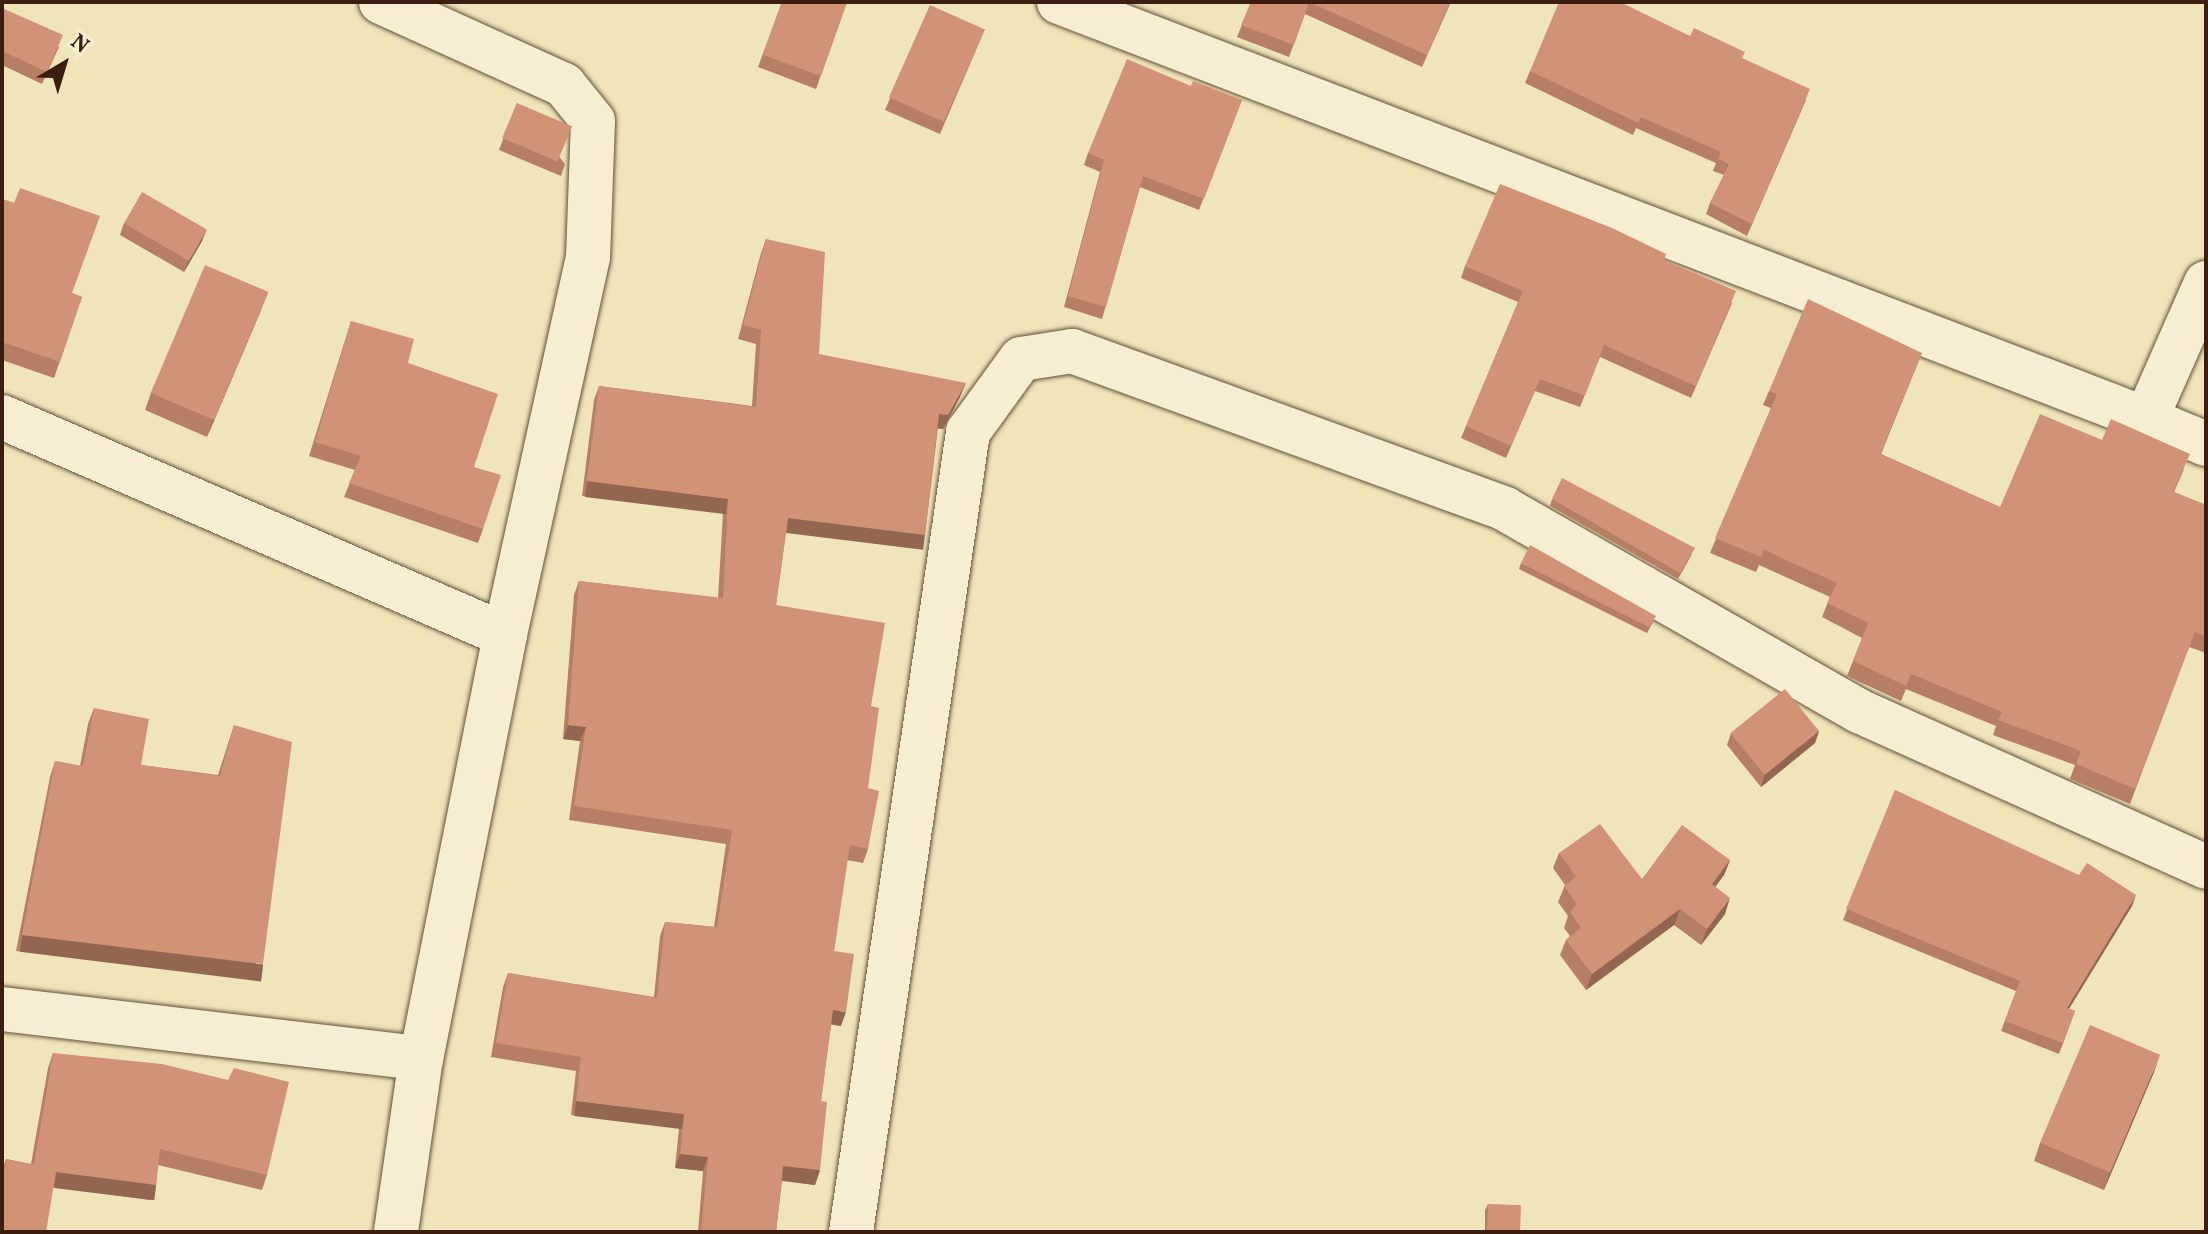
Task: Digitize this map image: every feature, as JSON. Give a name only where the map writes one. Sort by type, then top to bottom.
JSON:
[{"type":"street","points":[[381,2],[564,85],[593,121],[588,257],[505,635],[421,1058],[396,1232]]},
{"type":"street","points":[[1059,2],[2206,444]]},
{"type":"street","points":[[2146,419],[2206,283]]},
{"type":"street","points":[[851,1232],[968,432],[1021,359],[1072,351],[1505,509],[1859,711],[2206,867]]},
{"type":"street","points":[[2,417],[505,635]]},
{"type":"street","points":[[2,1009],[421,1058]]},
{"type":"building","points":[[782,2],[847,2],[821,76],[763,55]]},
{"type":"building","points":[[1251,2],[1309,2],[1294,45],[1241,25]]},
{"type":"building","points":[[1309,2],[1450,2],[1427,55]]},
{"type":"building","points":[[1559,2],[1620,2],[1690,36],[1694,28],[1745,52],[1742,58],[1810,89],[1752,224],[1710,203],[1729,164],[1718,159],[1721,152],[1641,117],[1638,123],[1530,71]]},
{"type":"building","points":[[930,5],[985,29],[944,122],[889,97]]},
{"type":"building","points":[[2,8],[63,35],[47,72],[2,51]]},
{"type":"building","points":[[1127,59],[1191,86],[1193,81],[1242,100],[1204,199],[1143,176],[1106,307],[1068,296],[1104,160],[1088,153]]},
{"type":"building","points":[[517,103],[572,126],[557,161],[502,138]]},
{"type":"building","points":[[1500,184],[1612,228],[1666,254],[1664,260],[1736,291],[1696,386],[1604,345],[1585,396],[1540,379],[1511,446],[1466,426],[1523,291],[1465,266]]},
{"type":"building","points":[[20,188],[100,216],[72,293],[82,297],[60,362],[2,342],[2,199],[14,203]]},
{"type":"building","points":[[142,192],[207,230],[189,261],[124,223]]},
{"type":"building","points":[[766,239],[825,252],[819,354],[966,383],[948,415],[939,414],[925,535],[788,518],[776,605],[885,623],[871,706],[879,708],[868,788],[879,791],[868,849],[850,845],[834,951],[854,954],[846,1012],[833,1010],[821,1101],[827,1102],[820,1170],[783,1166],[776,1232],[701,1232],[708,1157],[680,1154],[684,1114],[576,1101],[581,1057],[496,1043],[508,973],[657,998],[665,922],[717,927],[732,830],[574,806],[586,727],[568,725],[579,581],[723,598],[728,499],[587,481],[599,386],[756,407],[761,330],[743,325]]},
{"type":"building","points":[[205,265],[269,292],[214,420],[151,393]]},
{"type":"building","points":[[1808,299],[1922,353],[1880,454],[2000,507],[2040,414],[2102,440],[2111,419],[2190,454],[2173,492],[2206,505],[2206,637],[2195,632],[2135,789],[2076,764],[2081,751],[1998,720],[2002,712],[1911,674],[1906,686],[1853,661],[1868,623],[1827,603],[1837,583],[1764,550],[1761,557],[1715,538],[1777,394],[1769,391]]},
{"type":"building","points":[[351,321],[414,339],[408,363],[498,394],[474,467],[501,475],[483,529],[349,483],[361,456],[315,442]]},
{"type":"building","points":[[1562,478],[1695,548],[1680,573],[1552,499]]},
{"type":"building","points":[[1530,545],[1656,616],[1649,627],[1521,563]]},
{"type":"building","points":[[1785,689],[1819,731],[1765,775],[1731,733]]},
{"type":"building","points":[[94,708],[149,719],[141,765],[220,776],[234,725],[292,742],[263,964],[22,935],[55,761],[83,766]]},
{"type":"building","points":[[1895,790],[2079,875],[2087,863],[2136,895],[2067,1008],[2075,1011],[2063,1043],[2005,1021],[2020,981],[1846,909]]},
{"type":"building","points":[[1600,824],[1642,879],[1682,825],[1730,860],[1712,884],[1730,898],[1707,929],[1680,909],[1592,974],[1566,940],[1581,928],[1570,912],[1577,904],[1564,886],[1576,877],[1559,853]]},
{"type":"building","points":[[2090,1025],[2160,1055],[2110,1173],[2040,1143]]},
{"type":"building","points":[[53,1053],[162,1064],[228,1080],[234,1068],[289,1082],[267,1175],[160,1149],[156,1185],[56,1172],[46,1232],[2,1232],[2,1182],[6,1159],[34,1165]]},
{"type":"building","points":[[1488,1204],[1521,1205],[1520,1232],[1487,1232]]}]
